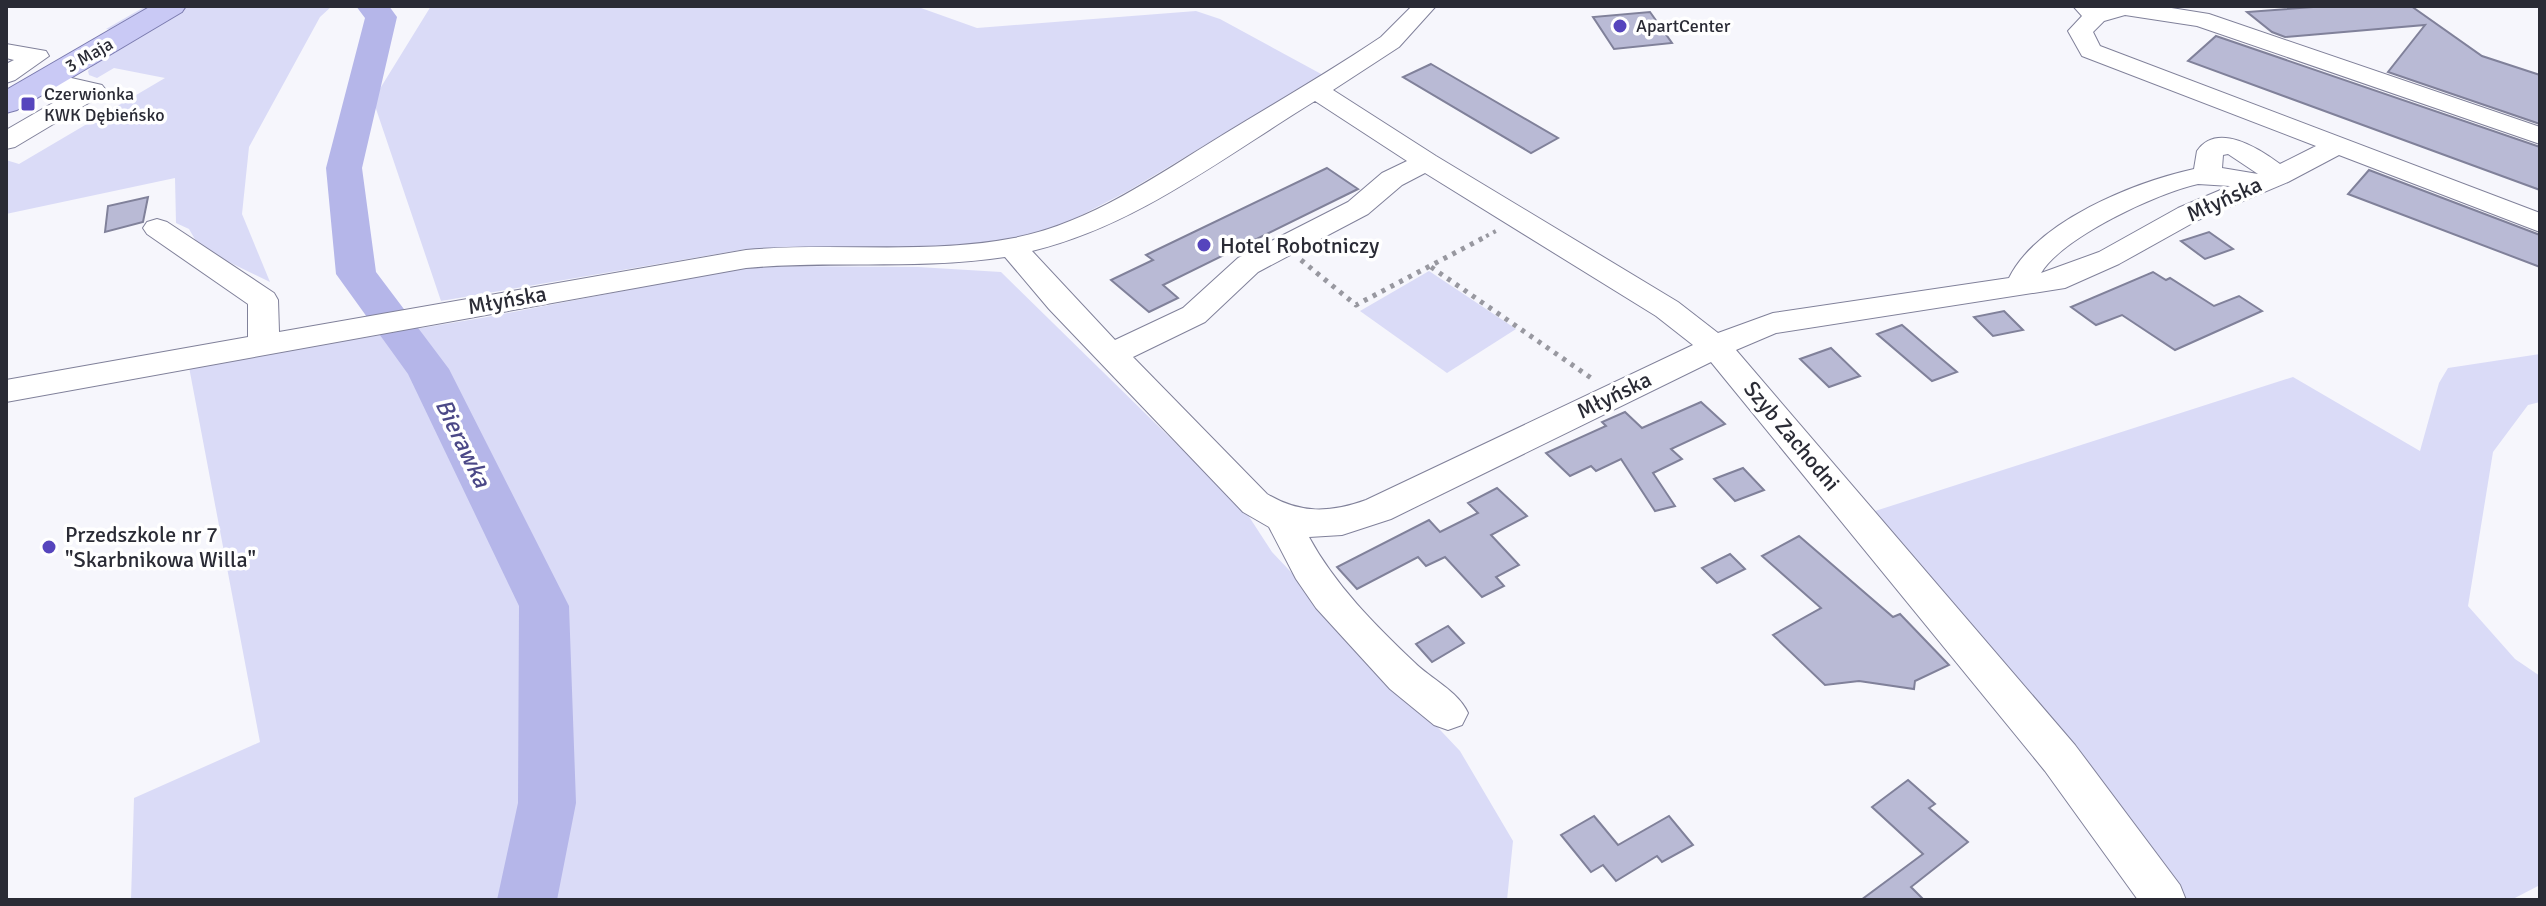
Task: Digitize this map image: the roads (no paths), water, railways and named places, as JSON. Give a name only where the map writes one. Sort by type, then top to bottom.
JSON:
[{"type":"main road","name":"3 Maja","points":[[6,103],[172,6]]},
{"type":"street","name":"Młyńska","points":[[6,391],[758,257],[951,253],[1012,247],[1060,234],[1111,212],[1315,89],[1398,36],[1424,6]]},
{"type":"street","points":[[2540,136],[2201,19],[2124,8],[2090,11],[2080,31],[2091,51],[2325,152],[2540,223]]},
{"type":"street","points":[[6,51],[37,56],[6,75]]},
{"type":"street","points":[[6,141],[93,90],[45,80]]},
{"type":"street","name":"Szyb Zachodni","points":[[1315,89],[1426,162],[1667,309],[1714,345],[2060,758],[2164,900]]},
{"type":"street","name":"Młyńska","points":[[1012,247],[1239,488],[1265,511],[1284,520],[1318,526],[1361,517],[1714,345],[1773,323],[2054,281],[2082,271],[2177,220],[2325,152]]},
{"type":"street","points":[[1111,355],[1194,315],[1241,270],[1358,208],[1392,179],[1426,162]]},
{"type":"street","points":[[2020,287],[2033,262],[2090,221],[2143,195],[2187,179],[2207,176],[2269,180]]},
{"type":"street","points":[[157,228],[263,300],[264,344]]},
{"type":"street","points":[[1284,520],[1297,554],[1387,662],[1448,713]]},
{"type":"waterway","name":"Bierawka","points":[[372,6],[381,17],[344,168],[356,274],[427,369],[544,606],[547,803],[527,900]]},
{"type":"place","name":"ApartCenter","points":[[1620,26]]},
{"type":"place","name":"Czerwionka KWK Dębieńsko","points":[[28,104]]},
{"type":"place","name":"Hotel Robotniczy","points":[[1204,245]]},
{"type":"place","name":"Przedszkole nr 7 \"Skarbnikowa Willa\"","points":[[49,547]]}]
